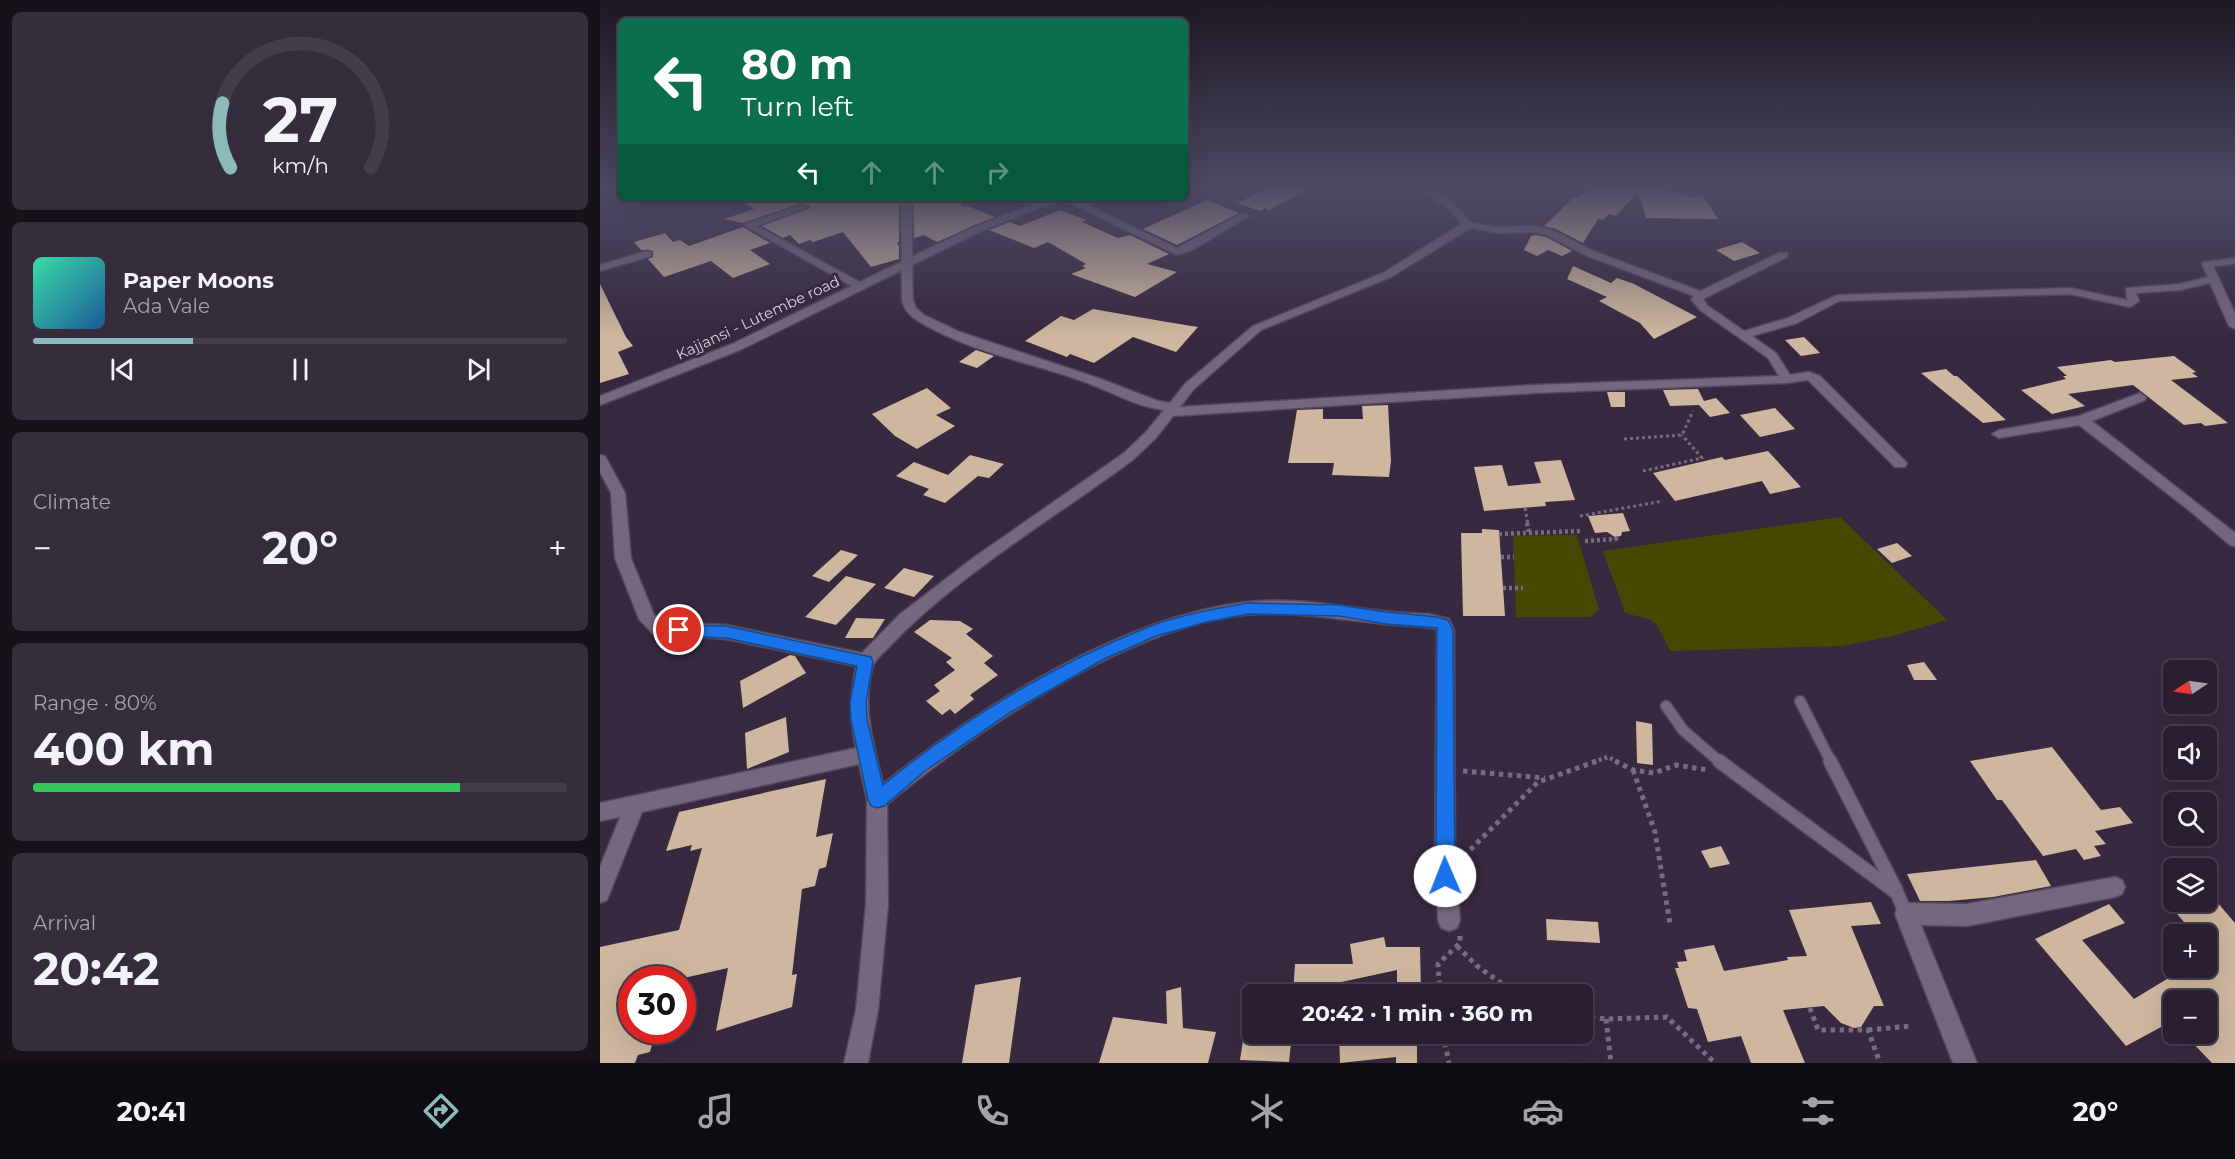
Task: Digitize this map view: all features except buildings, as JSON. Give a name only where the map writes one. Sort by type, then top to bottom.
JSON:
[{"type":"street","points":[[769,237],[861,287]]},
{"type":"street","points":[[907,237],[910,276],[909,308],[923,319],[984,345],[1057,368],[1170,410],[1534,389],[1787,379],[1809,376],[1816,379],[1900,464]]},
{"type":"street","name":"Kajjansi - Lutembe road","points":[[600,401],[736,347],[962,237]]},
{"type":"street","points":[[1145,237],[1177,252],[1208,237]]},
{"type":"street","points":[[855,1063],[867,1010],[877,905],[877,800],[859,720],[858,702],[866,662],[904,620],[978,562],[1129,456],[1151,435],[1170,410],[1215,362],[1257,328],[1387,275],[1449,237]]},
{"type":"street","points":[[1555,237],[1589,253],[1701,295]]},
{"type":"street","points":[[600,268],[647,254]]},
{"type":"street","points":[[1783,255],[1696,299],[1704,308],[1772,356],[1787,379]]},
{"type":"street","points":[[2235,261],[2207,264],[2235,326]]},
{"type":"street","points":[[1744,335],[1762,327],[1799,318],[1825,302],[1837,298],[2070,291],[2130,304],[2133,301],[2130,290],[2180,287],[2214,279]]},
{"type":"street","points":[[2000,434],[2082,420],[2139,397]]},
{"type":"street","points":[[2082,420],[2195,507],[2235,541]]},
{"type":"street","points":[[600,459],[618,493],[623,558],[647,619],[652,624],[658,628],[726,632],[866,662]]},
{"type":"street","points":[[877,800],[918,766],[1005,707],[1099,655],[1152,631],[1248,608],[1339,610],[1443,624],[1446,630],[1447,668],[1445,876],[1449,920]]},
{"type":"street","points":[[600,812],[866,753]]},
{"type":"street","points":[[600,893],[635,805]]},
{"type":"street","points":[[1965,1063],[1906,914],[1967,915],[2115,887]]},
{"type":"lane","points":[[1800,701],[1906,914]]},
{"type":"lane","points":[[1666,706],[1683,730],[1734,774],[1897,893]]},
{"type":"path","points":[[1682,435],[1693,411]]},
{"type":"path","points":[[1624,440],[1682,435]]},
{"type":"path","points":[[1643,471],[1702,458],[1682,435]]},
{"type":"path","points":[[1580,516],[1663,501]]},
{"type":"path","points":[[1525,508],[1528,533]]},
{"type":"path","points":[[1499,534],[1582,531]]},
{"type":"path","points":[[1585,540],[1615,537]]},
{"type":"path","points":[[1501,557],[1514,557]]},
{"type":"path","points":[[1503,588],[1523,588]]},
{"type":"path","points":[[1445,876],[1538,782],[1548,778],[1608,757],[1633,770],[1654,773],[1676,765],[1734,774]]},
{"type":"path","points":[[1445,768],[1487,774],[1548,778]]},
{"type":"path","points":[[1633,770],[1655,832],[1670,924]]},
{"type":"path","points":[[1439,984],[1438,964],[1460,944],[1460,931],[1449,920]]},
{"type":"path","points":[[1457,946],[1477,966],[1503,984]]},
{"type":"path","points":[[1810,1008],[1818,1030],[1868,1030],[1911,1026]]},
{"type":"path","points":[[1593,1017],[1667,1017],[1715,1063]]},
{"type":"path","points":[[1606,1019],[1611,1063]]},
{"type":"path","points":[[1868,1030],[1880,1063]]},
{"type":"path","points":[[1443,1044],[1449,1063]]},
{"type":"shaded area","points":[[1840,517],[1947,620],[1893,636],[1842,646],[1670,651],[1657,625],[1651,620],[1625,613],[1603,551]]},
{"type":"shaded area","points":[[1577,535],[1599,610],[1590,617],[1516,617],[1513,536]]},
{"type":"route","points":[[679,630],[726,632],[852,657],[866,662],[858,702],[859,720],[877,800],[918,766],[1005,707],[1099,655],[1152,631],[1248,608],[1339,610],[1386,618],[1437,622],[1443,624],[1446,630],[1445,876]]}]
